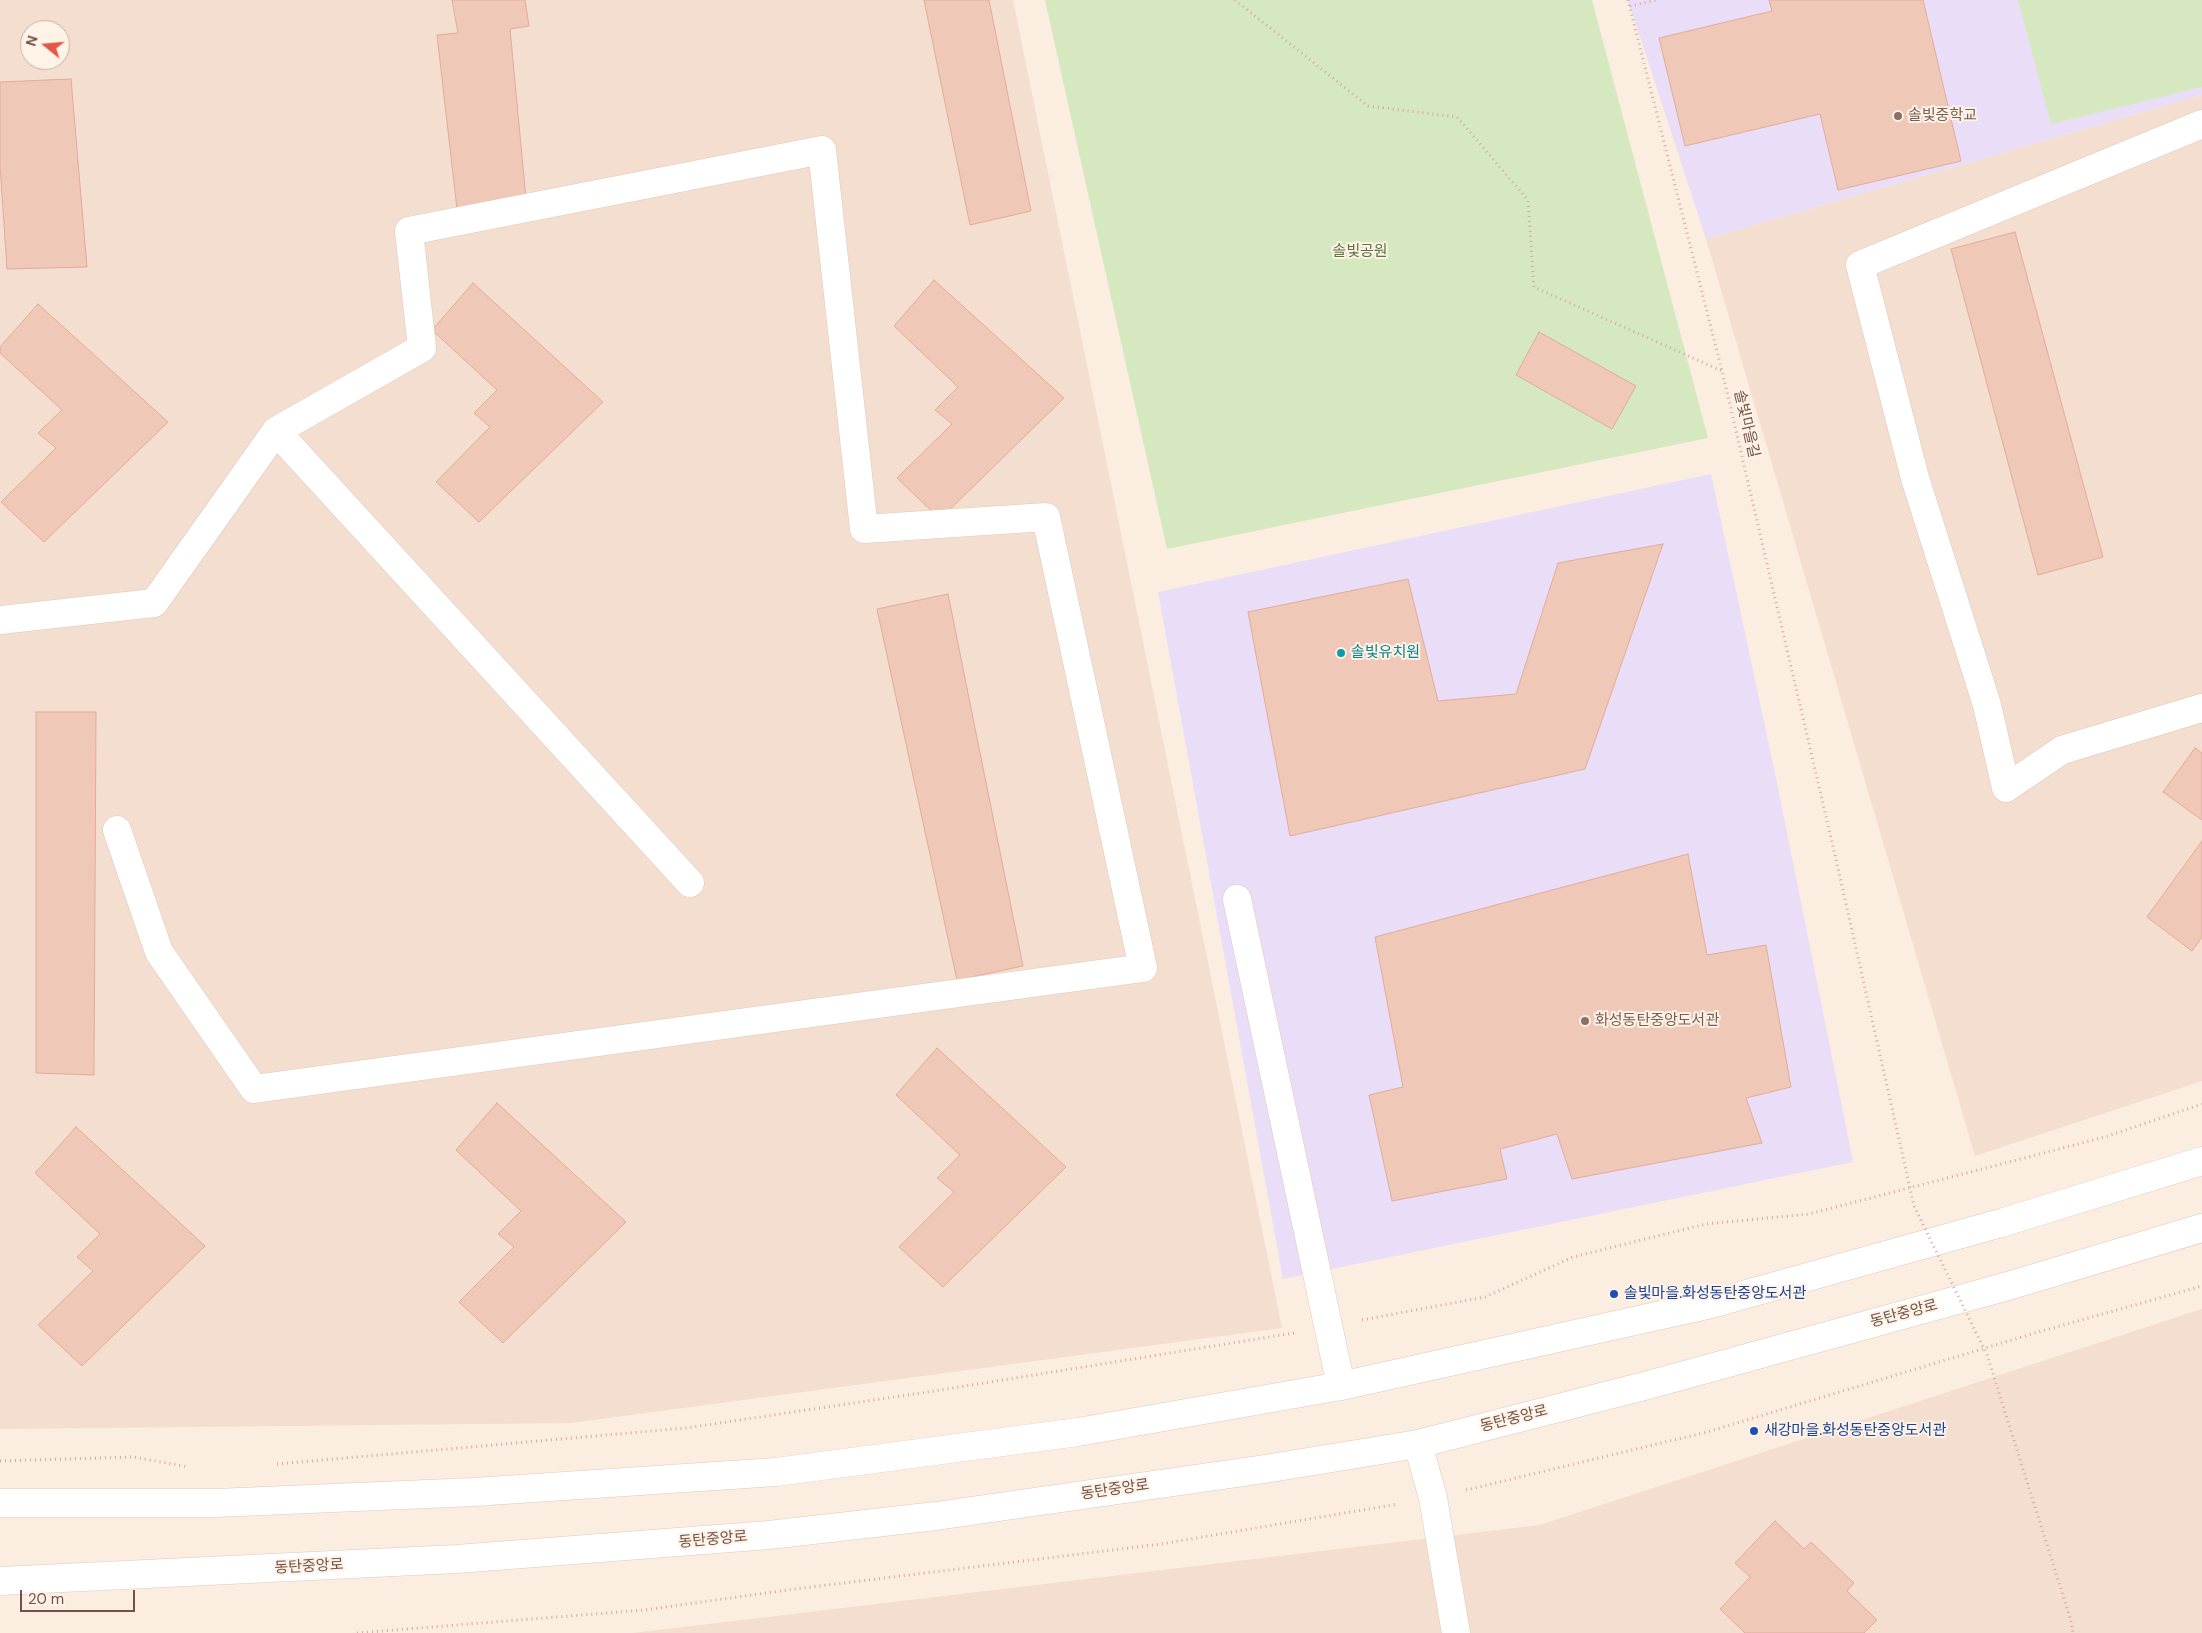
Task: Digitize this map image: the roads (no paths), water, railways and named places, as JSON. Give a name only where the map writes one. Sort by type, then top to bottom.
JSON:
[{"type":"street","points":[[2202,124],[1860,265],[1915,478],[1987,705],[2006,788],[2062,750],[2202,708]]},
{"type":"street","points":[[0,620],[154,603],[276,431],[422,348],[409,231],[822,150],[864,529],[1046,517],[1143,968],[254,1089],[159,952],[117,830]]},
{"type":"street","points":[[276,431],[690,883]]},
{"type":"street","points":[[1237,899],[1341,1386]]},
{"type":"street","points":[[0,1503],[226,1503],[474,1492],[776,1472],[1078,1432],[1341,1386],[1711,1304],[2001,1222],[2202,1161]]},
{"type":"street","name":"동탄중앙로","points":[[0,1581],[457,1559],[769,1535],[936,1516],[1265,1469],[1418,1444],[1652,1384],[2008,1286],[2202,1228]]},
{"type":"street","points":[[1418,1444],[1433,1498],[1456,1633]]},
{"type":"place","name":"솔빛중학교","points":[[1898,116]]},
{"type":"place","name":"솔빛유치원","points":[[1341,653]]},
{"type":"place","name":"화성동탄중앙도서관","points":[[1585,1021]]},
{"type":"place","name":"솔빛마을.화성동탄중앙도서관","points":[[1614,1294]]},
{"type":"place","name":"새강마을.화성동탄중앙도서관","points":[[1754,1431]]},
{"type":"park label","name":"솔빛공원","points":[[1360,252]]}]
